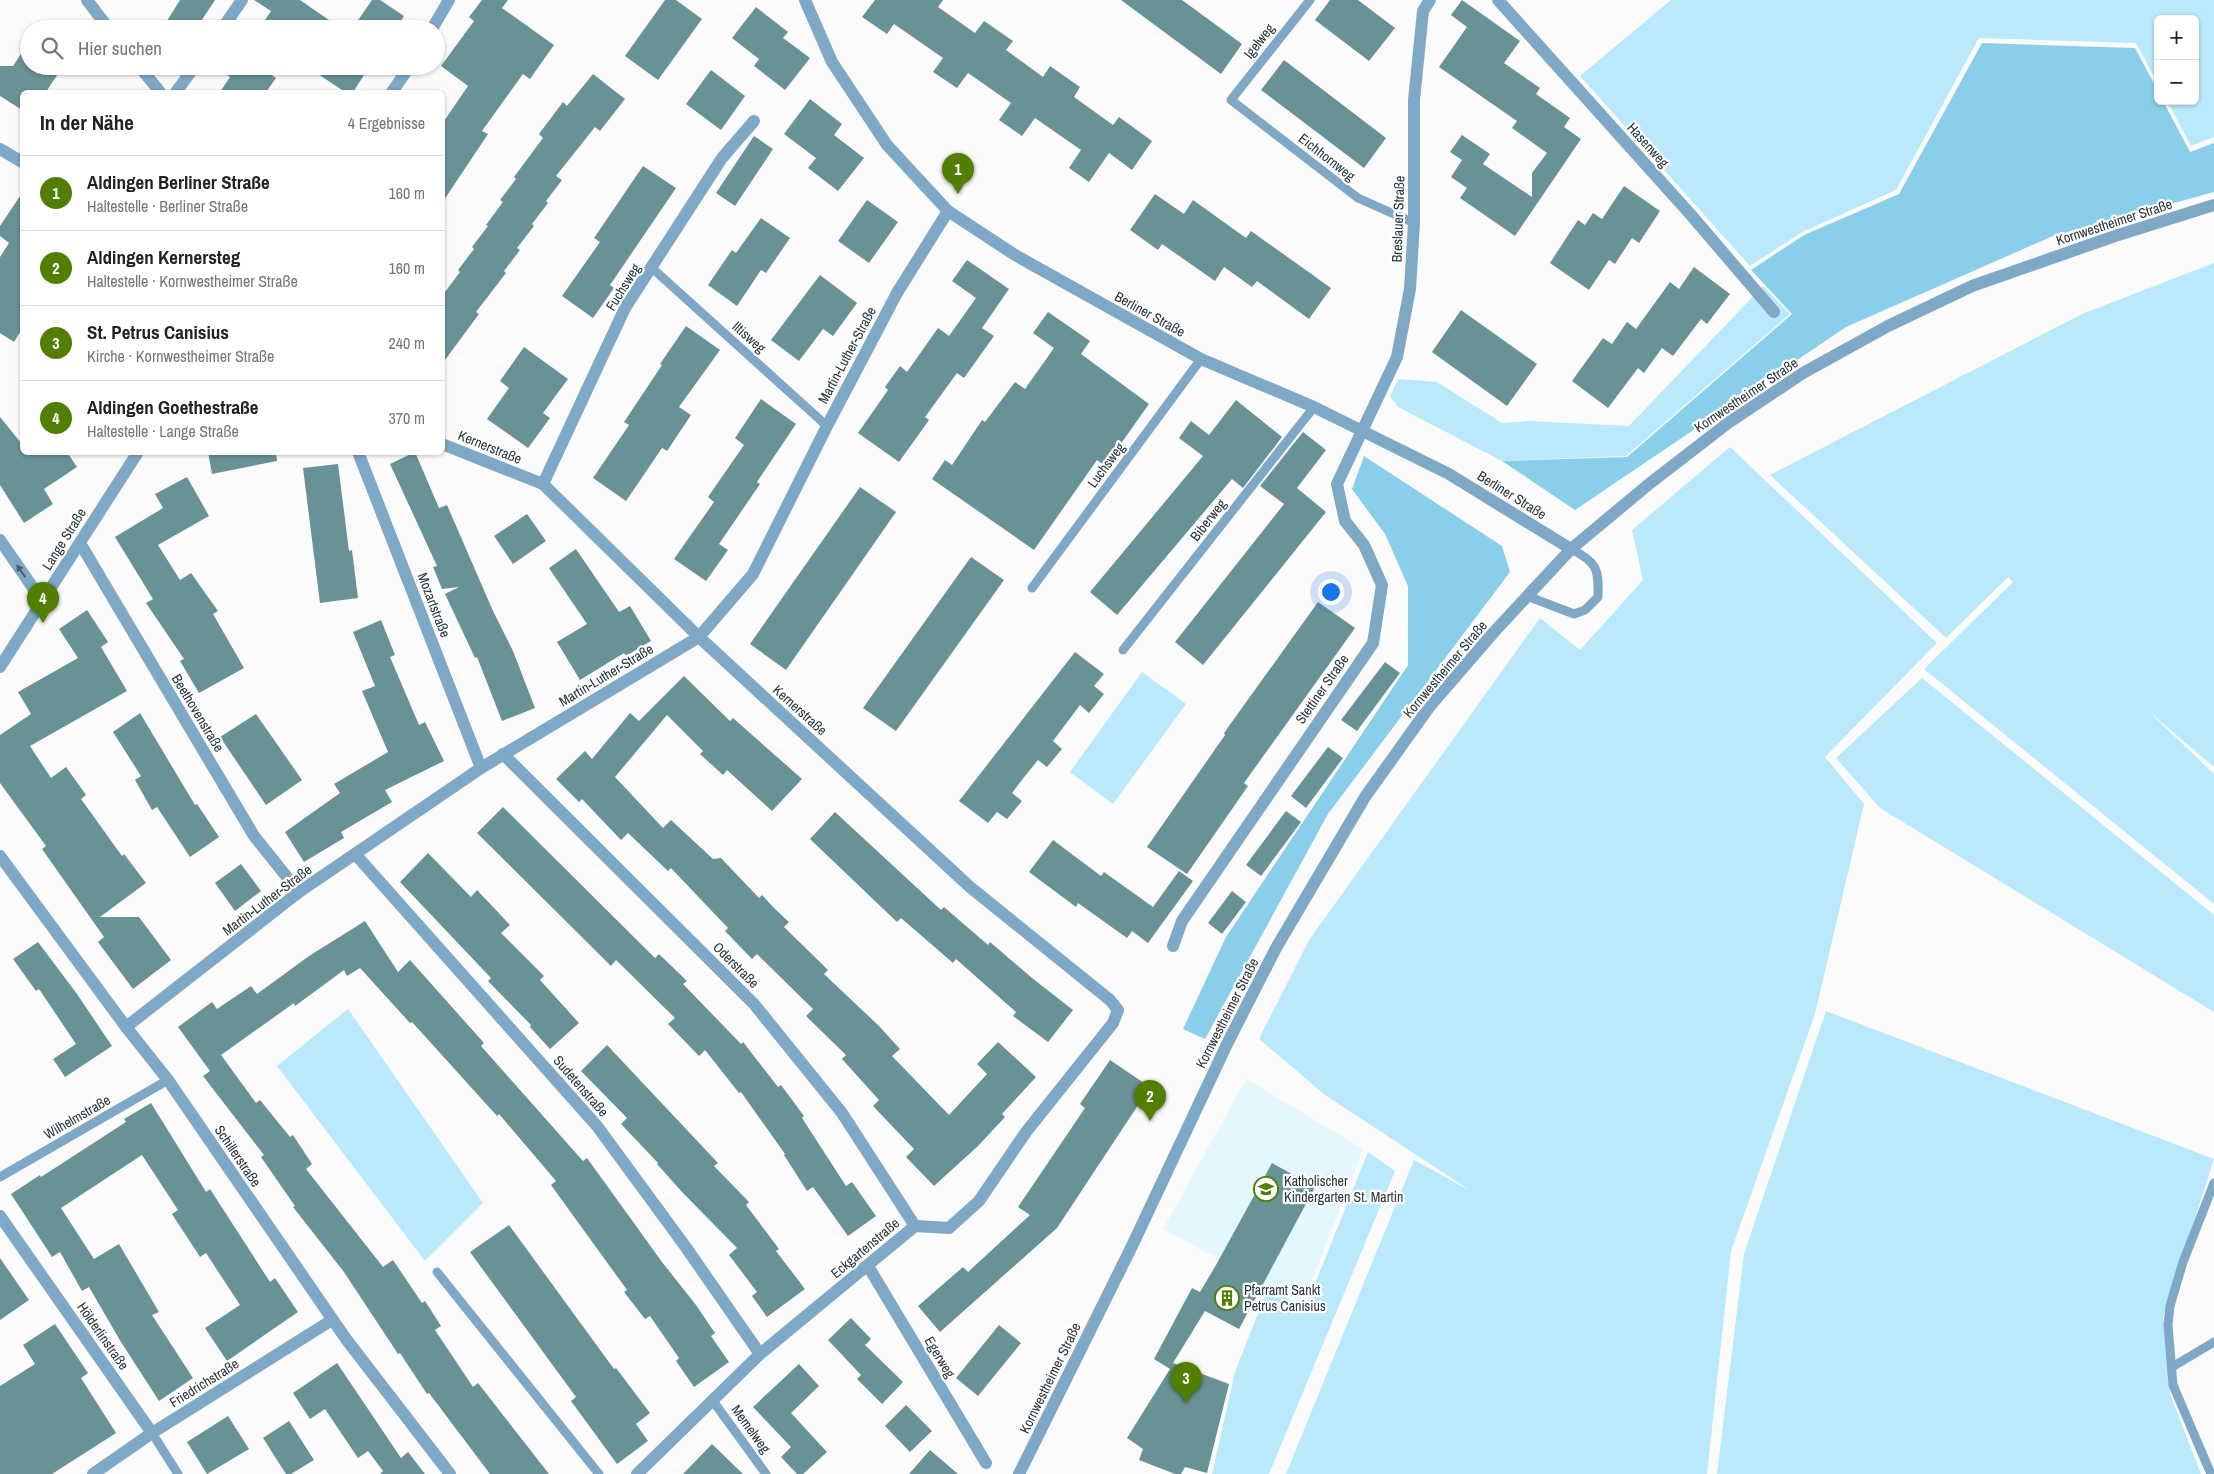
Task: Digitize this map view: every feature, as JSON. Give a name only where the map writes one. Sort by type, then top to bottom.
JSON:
[{"type":"street","points":[[87,0],[103,20]]},
{"type":"street","points":[[228,20],[242,0]]},
{"type":"street","points":[[437,20],[449,0]]},
{"type":"street","name":"Berliner Straße","points":[[805,0],[832,62],[887,145],[948,212],[1015,254],[1201,360],[1314,408],[1449,474],[1571,549]]},
{"type":"street","name":"Breslauer Straße","points":[[1361,431],[1397,357],[1410,289],[1414,224],[1414,100],[1423,11],[1430,0]]},
{"type":"street","name":"Hasenweg","points":[[1500,1],[1691,215],[1774,312]]},
{"type":"street","points":[[146,75],[158,90]]},
{"type":"street","points":[[177,90],[188,75]]},
{"type":"street","points":[[393,90],[404,75]]},
{"type":"street","name":"Fuchsweg","points":[[543,484],[625,308],[722,158],[754,121]]},
{"type":"street","points":[[0,150],[20,161]]},
{"type":"street","name":"Kornwestheimer Straße","points":[[1019,1474],[1132,1246],[1228,1042],[1276,948],[1371,790],[1430,706],[1571,549],[1648,484],[1728,422],[1803,374],[1888,326],[1972,286],[2115,236],[2214,206]]},
{"type":"street","name":"Martin-Luther-Straße","points":[[126,1027],[299,892],[356,855],[481,768],[700,637],[753,574],[827,426],[897,293],[948,212]]},
{"type":"street","name":"Stettiner Straße","points":[[1173,946],[1182,921],[1373,643],[1382,585],[1364,545],[1345,521],[1337,484],[1361,431]]},
{"type":"street","name":"Kernerstraße","points":[[445,445],[543,484],[700,637],[970,887],[1110,1000],[1118,1010],[1113,1023]]},
{"type":"street","name":"Lange Straße","points":[[0,667],[136,455]]},
{"type":"street","name":"Mozartstraße","points":[[359,455],[481,768]]},
{"type":"street","points":[[0,540],[42,601]]},
{"type":"street","name":"Beethovenstraße","points":[[80,543],[254,836],[299,892]]},
{"type":"street","name":"Oderstraße","points":[[503,754],[754,1004],[842,1113],[915,1226]]},
{"type":"street","name":"Sudetenstraße","points":[[356,855],[597,1126],[685,1246],[760,1354]]},
{"type":"street","name":"Schillerstraße","points":[[0,856],[126,1027],[168,1080],[332,1320],[450,1474]]},
{"type":"street","name":"Eckgartenstraße","points":[[637,1474],[760,1354],[915,1226],[949,1228],[979,1201],[1026,1132],[1113,1023]]},
{"type":"street","name":"Hölderlinstraße","points":[[0,1216],[152,1433]]},
{"type":"street","name":"Egerweg","points":[[868,1266],[986,1463]]},
{"type":"street","name":"Friedrichstraße","points":[[93,1474],[152,1433],[332,1320]]},
{"type":"lane","name":"Igelweg","points":[[1231,100],[1310,0]]},
{"type":"lane","name":"Eichhornweg","points":[[1231,100],[1358,198],[1414,224]]},
{"type":"lane","name":"Iltisweg","points":[[652,268],[827,426]]},
{"type":"lane","name":"Luchsweg","points":[[1032,588],[1201,360]]},
{"type":"lane","name":"Biberweg","points":[[1123,650],[1314,408]]},
{"type":"lane","points":[[1527,596],[1574,614],[1585,610],[1598,597],[1599,576],[1589,558],[1571,549]]},
{"type":"lane","name":"Wilhelmstraße","points":[[0,1178],[168,1080]]},
{"type":"lane","points":[[2211,1474],[2210,1462],[2176,1393],[2168,1325],[2170,1306],[2183,1262],[2214,1183]]},
{"type":"lane","points":[[437,1272],[599,1474]]},
{"type":"lane","points":[[2172,1367],[2214,1342]]},
{"type":"lane","name":"Memelweg","points":[[713,1401],[766,1474]]},
{"type":"lane","name":"Hölderlinstraße","points":[[152,1433],[178,1474]]},
{"type":"shaded area","points":[[1671,0],[2214,0],[2214,137],[2191,146],[2169,105],[2199,105],[2199,15],[2154,15],[2154,77],[2136,43],[1979,38],[1896,190],[1802,232],[1750,266],[1580,76]]},
{"type":"shaded area","points":[[1982,43],[2135,48],[2154,84],[2154,105],[2165,105],[2190,152],[2214,143],[2214,192],[2053,236],[1846,327],[1575,510],[1502,461],[1627,457],[1792,314],[1751,270],[1804,235],[1899,194]]},
{"type":"shaded area","points":[[2214,263],[2214,767],[2147,710],[2214,774],[2214,904],[1924,669],[2013,582],[2008,577],[1946,638],[1770,475],[2082,314]]},
{"type":"shaded area","points":[[1763,286],[1790,314],[1626,456],[1502,461],[1398,407],[1390,396],[1398,379],[1437,382],[1502,423],[1529,421],[1629,426]]},
{"type":"shaded area","points":[[1730,447],[1937,643],[1825,757],[1864,804],[1815,1014],[1731,1251],[1707,1474],[1286,1474],[1414,1160],[1471,1191],[1325,1095],[1259,1039],[1309,940],[1540,618],[1580,650],[1643,580],[1632,530]]},
{"type":"shaded area","points":[[1364,456],[1502,546],[1510,572],[1328,814],[1205,1039],[1183,1029],[1226,937],[1408,665],[1408,586],[1385,534],[1352,489]]},
{"type":"shaded area","points":[[1142,672],[1186,704],[1113,804],[1070,772]]},
{"type":"shaded area","points":[[1922,678],[2214,915],[2214,1012],[1880,808],[1836,758]]},
{"type":"shaded area","points":[[348,1009],[483,1203],[425,1261],[277,1066]]},
{"type":"shaded area","points":[[1826,1011],[2214,1159],[2163,1317],[2170,1394],[2201,1474],[1717,1474],[1744,1254]]},
{"type":"shaded area","name":"Katholischer Kindergarten St. Martin","points":[[1246,1079],[1363,1149],[1303,1304],[1163,1229]]},
{"type":"shaded area","points":[[1368,1152],[1395,1171],[1269,1474],[1212,1474],[1235,1372],[1267,1290],[1306,1306]]},
{"type":"building","points":[[180,0],[215,0],[202,20],[168,20]]},
{"type":"building","points":[[254,0],[300,0],[329,20],[265,20],[271,11]]},
{"type":"building","points":[[372,0],[380,0],[404,16],[402,20],[358,20]]},
{"type":"building","points":[[482,0],[508,0],[502,8],[554,45],[530,79],[523,74],[482,131],[488,134],[445,198],[445,120],[468,86],[445,69],[445,61],[474,21],[469,17]]},
{"type":"building","points":[[665,0],[676,0],[702,19],[658,80],[625,56]]},
{"type":"building","points":[[875,0],[943,0],[938,7],[975,33],[984,21],[1013,41],[1006,50],[1043,77],[1050,66],[1080,87],[1074,97],[1113,125],[1119,117],[1152,141],[1132,170],[1109,153],[1089,182],[1069,168],[1081,150],[1035,118],[1022,136],[999,120],[1011,103],[968,73],[957,88],[933,72],[943,58],[894,24],[887,34],[862,17]]},
{"type":"building","points":[[1121,0],[1182,0],[1242,44],[1221,74]]},
{"type":"building","points":[[1330,0],[1358,0],[1395,28],[1369,61],[1315,20]]},
{"type":"building","points":[[1462,0],[1520,41],[1504,63],[1540,88],[1536,94],[1570,118],[1564,127],[1581,139],[1515,236],[1460,198],[1467,188],[1451,177],[1462,160],[1450,152],[1462,135],[1490,154],[1483,164],[1532,197],[1532,173],[1547,153],[1512,128],[1517,121],[1439,67],[1467,27],[1451,15]]},
{"type":"building","points":[[756,7],[788,32],[783,38],[810,58],[785,90],[754,66],[759,59],[732,38]]},
{"type":"building","points":[[20,56],[20,75],[57,75],[47,90],[20,90],[20,109],[0,96],[0,66],[13,66]]},
{"type":"building","points":[[1284,60],[1386,138],[1364,168],[1261,90]]},
{"type":"building","points":[[711,70],[745,96],[721,130],[686,104]]},
{"type":"building","points":[[593,74],[625,99],[600,131],[595,127],[556,176],[562,180],[532,224],[534,226],[517,248],[520,250],[504,271],[506,273],[476,312],[479,314],[445,360],[445,292],[460,272],[458,270],[474,249],[472,247],[488,226],[486,225],[503,202],[500,200],[516,179],[514,177],[543,138],[539,134],[563,102],[567,106]]},
{"type":"building","points":[[227,75],[272,75],[276,78],[267,90],[221,90],[230,77]]},
{"type":"building","points":[[320,75],[364,75],[354,90],[342,90]]},
{"type":"building","points":[[810,99],[842,124],[834,135],[864,158],[838,191],[808,168],[816,158],[784,134]]},
{"type":"building","points":[[754,136],[773,149],[735,206],[716,193]]},
{"type":"building","points":[[643,166],[676,188],[610,285],[614,288],[593,318],[562,296],[600,242],[594,238]]},
{"type":"building","points":[[1624,186],[1660,211],[1639,243],[1632,238],[1615,264],[1609,260],[1589,290],[1550,263],[1578,220],[1585,225],[1593,213],[1602,219]]},
{"type":"building","points":[[1155,194],[1184,214],[1193,200],[1246,238],[1251,231],[1331,288],[1309,319],[1257,281],[1252,287],[1224,267],[1215,281],[1162,244],[1158,250],[1130,230]]},
{"type":"building","points":[[20,196],[20,332],[14,342],[0,333],[0,257],[9,243],[0,236],[0,226]]},
{"type":"building","points":[[867,200],[898,222],[869,263],[838,241]]},
{"type":"building","points":[[761,218],[790,238],[766,273],[761,270],[737,306],[708,285],[732,250],[736,253]]},
{"type":"building","points":[[967,260],[1009,289],[982,328],[994,336],[964,378],[957,373],[925,417],[929,420],[899,462],[858,433],[888,390],[885,387],[900,366],[907,372],[938,328],[949,336],[976,298],[952,281]]},
{"type":"building","points":[[1694,267],[1730,294],[1707,324],[1701,319],[1673,356],[1662,348],[1644,373],[1638,368],[1608,408],[1572,381],[1603,338],[1612,344],[1627,322],[1636,329],[1670,282],[1679,289]]},
{"type":"building","points":[[820,275],[857,303],[833,336],[823,329],[799,361],[771,340]]},
{"type":"building","points":[[1461,310],[1537,364],[1507,406],[1432,352]]},
{"type":"building","points":[[1048,312],[1090,341],[1081,354],[1149,404],[1105,466],[1097,460],[1034,550],[932,479],[945,460],[952,465],[982,420],[985,422],[1015,382],[1025,389],[1054,348],[1033,333]]},
{"type":"building","points":[[686,326],[720,350],[679,407],[691,415],[667,451],[662,448],[626,501],[593,478],[629,425],[624,422]]},
{"type":"building","points":[[524,347],[568,379],[543,413],[550,418],[528,448],[487,419],[509,388],[500,381]]},
{"type":"building","points":[[761,399],[796,424],[757,482],[760,484],[719,544],[728,550],[706,581],[674,559],[714,502],[708,497],[744,445],[735,438]]},
{"type":"building","points":[[1236,400],[1282,437],[1243,488],[1232,479],[1117,615],[1090,592],[1203,456],[1179,438],[1191,421],[1209,435]]},
{"type":"building","points":[[0,417],[20,442],[20,455],[69,455],[77,467],[44,489],[53,504],[24,523],[0,485]]},
{"type":"building","points":[[1303,432],[1326,450],[1297,488],[1326,512],[1203,665],[1175,642],[1284,504],[1260,486]]},
{"type":"building","points":[[209,455],[276,455],[277,461],[212,474]]},
{"type":"building","points":[[409,455],[416,455],[439,508],[447,505],[493,611],[513,651],[535,708],[502,721],[477,657],[475,658],[445,594],[459,587],[442,589],[433,567],[437,566],[390,464]]},
{"type":"building","points":[[338,464],[349,551],[352,550],[358,598],[320,603],[303,468]]},
{"type":"building","points":[[187,477],[209,516],[158,545],[180,580],[191,573],[218,611],[213,614],[244,668],[199,693],[180,661],[184,659],[146,603],[153,599],[115,537],[163,508],[155,494]]},
{"type":"building","points":[[860,487],[896,512],[786,670],[750,644]]},
{"type":"building","points":[[527,514],[546,541],[513,564],[494,536]]},
{"type":"building","points":[[576,549],[619,612],[630,606],[651,641],[626,656],[624,653],[580,680],[557,642],[587,624],[549,568]]},
{"type":"building","points":[[971,557],[1004,580],[896,731],[863,708]]},
{"type":"building","points":[[1318,602],[1355,628],[1244,783],[1248,786],[1187,874],[1147,847],[1225,735],[1224,733]]},
{"type":"building","points":[[87,610],[108,642],[101,647],[127,691],[30,746],[51,778],[66,767],[86,795],[81,799],[122,856],[124,854],[146,883],[100,917],[139,917],[171,960],[133,989],[98,942],[104,937],[42,849],[46,846],[0,783],[0,735],[31,714],[18,692],[78,658],[59,629]]},
{"type":"building","points":[[381,620],[395,655],[390,657],[419,725],[425,722],[444,761],[385,790],[392,802],[341,832],[344,838],[304,862],[285,832],[340,793],[334,784],[388,752],[362,691],[375,686],[353,632]]},
{"type":"building","points":[[1075,652],[1104,674],[1094,686],[1104,694],[1089,713],[1080,705],[1053,741],[1062,749],[1047,767],[1038,760],[1012,793],[1022,801],[1007,819],[997,812],[988,823],[959,801]]},
{"type":"building","points":[[1385,662],[1400,673],[1357,731],[1341,720]]},
{"type":"building","points":[[684,676],[730,721],[733,718],[802,779],[772,811],[727,770],[723,775],[700,754],[703,751],[667,715],[615,777],[663,828],[671,820],[713,859],[721,858],[759,898],[762,895],[789,922],[784,927],[828,970],[824,974],[879,1026],[900,1049],[892,1056],[949,1115],[987,1074],[977,1064],[998,1042],[1036,1077],[1002,1114],[1005,1117],[978,1146],[934,1186],[906,1157],[914,1149],[873,1106],[879,1100],[842,1059],[846,1055],[806,1016],[813,1009],[757,954],[752,959],[725,931],[728,928],[671,868],[668,871],[628,833],[621,840],[582,799],[579,802],[556,779],[585,751],[592,759],[630,713],[639,721]]},
{"type":"building","points":[[140,713],[195,805],[197,804],[219,837],[190,857],[157,807],[152,810],[135,780],[141,776],[113,732]]},
{"type":"building","points":[[256,714],[302,780],[266,805],[220,737]]},
{"type":"building","points":[[1328,747],[1343,758],[1306,808],[1291,796]]},
{"type":"building","points":[[503,807],[655,958],[659,954],[687,981],[683,984],[741,1044],[743,1042],[778,1087],[781,1085],[804,1116],[802,1118],[846,1186],[852,1182],[876,1216],[848,1236],[813,1187],[807,1191],[785,1154],[741,1092],[739,1093],[705,1050],[699,1056],[668,1024],[675,1018],[616,960],[611,966],[477,833]]},
{"type":"building","points":[[1286,811],[1301,822],[1261,876],[1246,865]]},
{"type":"building","points":[[835,812],[941,910],[944,907],[988,945],[990,942],[1073,1010],[1048,1042],[1013,1016],[1016,1012],[956,959],[953,963],[901,918],[897,922],[810,839]]},
{"type":"building","points":[[1053,840],[1101,876],[1104,872],[1153,907],[1179,871],[1193,881],[1148,943],[1132,931],[1127,938],[1078,903],[1076,907],[1029,872]]},
{"type":"building","points":[[428,853],[471,897],[477,890],[510,925],[501,933],[544,976],[540,980],[579,1023],[550,1049],[530,1027],[531,1025],[488,981],[491,978],[400,882]]},
{"type":"building","points":[[241,864],[261,891],[235,911],[215,883]]},
{"type":"building","points":[[1232,891],[1246,902],[1222,934],[1208,923]]},
{"type":"building","points":[[365,921],[398,972],[410,960],[484,1043],[481,1046],[583,1161],[587,1158],[662,1262],[696,1305],[715,1333],[711,1336],[729,1362],[694,1387],[676,1361],[679,1358],[650,1316],[645,1319],[624,1292],[627,1290],[551,1185],[556,1181],[499,1114],[497,1116],[360,968],[347,976],[344,970],[295,1006],[294,1003],[221,1055],[256,1103],[260,1100],[290,1137],[293,1135],[312,1164],[306,1169],[383,1267],[393,1260],[422,1303],[425,1301],[441,1326],[435,1330],[473,1387],[478,1383],[549,1474],[490,1474],[429,1393],[427,1394],[344,1272],[293,1207],[295,1206],[261,1157],[264,1155],[203,1076],[210,1071],[178,1027],[212,1002],[217,1009],[251,986],[257,994],[309,956]]},
{"type":"building","points":[[38,942],[77,994],[112,1046],[65,1077],[53,1059],[76,1044],[39,989],[36,991],[13,959]]},
{"type":"building","points":[[607,1045],[718,1163],[714,1166],[749,1202],[746,1205],[779,1249],[776,1251],[805,1289],[767,1317],[752,1296],[757,1292],[729,1255],[737,1248],[683,1193],[621,1124],[627,1118],[581,1071]]},
{"type":"building","points":[[1110,1060],[1150,1087],[1057,1228],[940,1332],[918,1306],[963,1267],[968,1272],[1030,1215],[1018,1207],[1085,1108],[1080,1104]]},
{"type":"building","points":[[151,1103],[206,1192],[210,1189],[270,1282],[275,1278],[298,1312],[227,1361],[205,1328],[240,1305],[206,1253],[200,1257],[172,1214],[178,1210],[142,1155],[61,1208],[94,1259],[119,1244],[159,1312],[152,1315],[193,1378],[159,1401],[121,1342],[89,1287],[82,1291],[60,1252],[52,1257],[11,1194],[40,1175],[41,1177],[126,1122],[124,1119]]},
{"type":"building","points":[[1272,1163],[1315,1187],[1239,1329],[1205,1311],[1173,1363],[1229,1384],[1207,1473],[1185,1467],[1181,1474],[1175,1474],[1139,1460],[1143,1449],[1127,1438],[1170,1369],[1154,1359],[1192,1288],[1200,1292]]},
{"type":"building","points":[[509,1225],[614,1369],[616,1368],[650,1413],[636,1424],[648,1441],[617,1464],[571,1401],[576,1397],[470,1252]]},
{"type":"building","points":[[0,1258],[29,1300],[0,1320]]},
{"type":"building","points":[[851,1318],[871,1339],[865,1345],[903,1382],[882,1404],[857,1379],[861,1375],[828,1340]]},
{"type":"building","points":[[55,1324],[88,1373],[81,1378],[116,1433],[52,1474],[0,1474],[0,1386],[35,1364],[23,1345]]},
{"type":"building","points":[[999,1325],[1021,1343],[978,1396],[956,1378]]},
{"type":"building","points":[[337,1363],[401,1458],[408,1452],[425,1474],[380,1474],[383,1471],[368,1451],[358,1458],[325,1409],[310,1419],[293,1393]]},
{"type":"building","points":[[799,1364],[819,1386],[791,1413],[827,1452],[803,1474],[797,1474],[781,1457],[791,1447],[753,1407]]},
{"type":"building","points":[[906,1405],[932,1431],[910,1452],[885,1426]]},
{"type":"building","points":[[228,1416],[249,1449],[207,1474],[187,1442]]},
{"type":"building","points":[[289,1421],[314,1460],[291,1474],[286,1474],[263,1438]]},
{"type":"building","points":[[712,1444],[743,1474],[683,1474]]},
{"type":"building","points":[[930,1450],[958,1474],[909,1474]]},
{"type":"place","name":"Aldingen Berliner Straße","points":[[958,194]]},
{"type":"place","name":"Aldingen Goethestraße","points":[[43,623]]},
{"type":"place","name":"Aldingen Kernersteg","points":[[1150,1121]]},
{"type":"place","name":"Katholischer Kindergarten St. Martin","points":[[1266,1189]]},
{"type":"place","name":"Pfarramt Sankt Petrus Canisius","points":[[1227,1298]]},
{"type":"place","name":"St. Petrus Canisius","points":[[1186,1403]]}]
